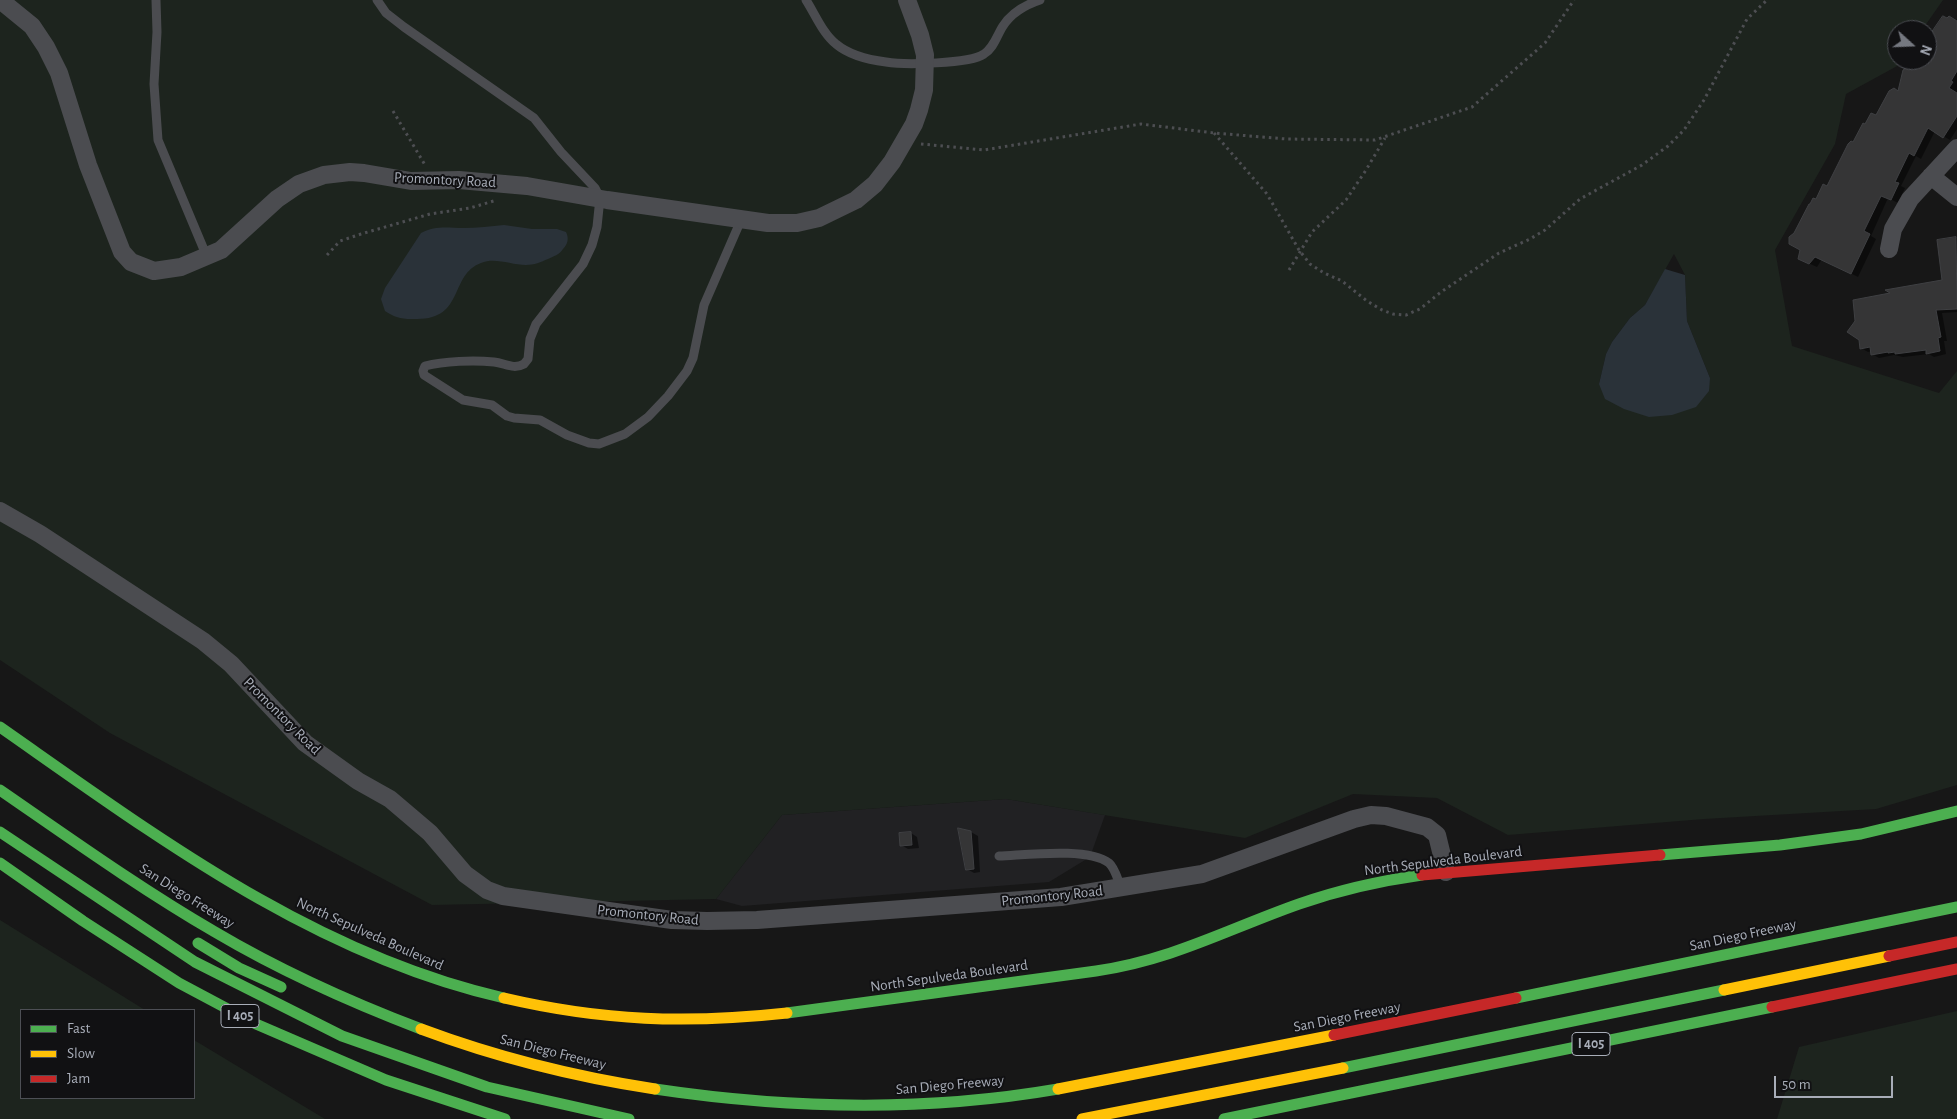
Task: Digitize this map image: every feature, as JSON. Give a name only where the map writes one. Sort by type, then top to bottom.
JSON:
[{"type":"main road","name":"North Sepulveda Boulevard","points":[[0,727],[189,857],[251,894],[329,935],[407,969],[480,993],[535,1006],[623,1018],[701,1019],[784,1013],[1129,966],[1162,958],[1195,946],[1318,897],[1356,886],[1392,879],[1446,872],[1780,845],[1861,834],[1957,811]]},
{"type":"main road","name":"San Diego Freeway","points":[[0,790],[188,916],[277,966],[385,1015],[431,1033],[489,1051],[604,1080],[663,1091],[793,1105],[926,1104],[991,1098],[1059,1088],[1367,1028],[1957,907]]},
{"type":"main road","points":[[0,832],[196,962],[342,1036],[487,1088],[629,1119]]},
{"type":"main road","name":"I 405","points":[[0,863],[179,983],[256,1024],[386,1080],[505,1119]]},
{"type":"main road","points":[[188,937],[239,968],[291,992]]},
{"type":"main road","points":[[1082,1119],[1957,942]]},
{"type":"main road","name":"I 405","points":[[1224,1119],[1957,969]]},
{"type":"street","name":"Promontory Road","points":[[0,0],[32,26],[46,47],[59,73],[88,165],[122,252],[131,262],[154,271],[181,267],[221,250],[277,199],[310,179],[350,172],[411,181],[458,180],[527,186],[768,224],[797,224],[819,218],[856,200],[875,184],[885,173],[901,147],[920,110],[926,63],[920,34],[907,0]]},
{"type":"street","points":[[1889,249],[1893,229],[1910,199],[1957,148]]},
{"type":"street","points":[[1931,176],[1957,197]]},
{"type":"street","name":"Promontory Road","points":[[0,511],[40,534],[203,641],[231,664],[305,743],[358,781],[390,799],[430,833],[465,874],[487,890],[503,896],[672,920],[707,921],[757,920],[1061,897],[1202,874],[1354,819],[1371,815],[1407,821],[1427,827],[1438,835],[1446,872]]},
{"type":"lane","points":[[156,0],[157,32],[154,84],[158,140],[207,257]]},
{"type":"lane","points":[[377,0],[386,13],[404,27],[534,118],[561,152],[595,188],[600,198],[597,227],[586,258],[567,287],[536,324],[530,339],[528,359],[524,364],[514,367],[496,362],[431,364],[425,366],[422,371],[424,375],[463,400],[492,405],[507,416],[514,418],[540,420],[579,440],[599,444],[625,434],[648,417],[688,371],[693,358],[704,305],[741,220]]},
{"type":"lane","points":[[806,0],[835,44],[847,51],[887,63],[968,60],[984,55],[992,46],[1004,24],[1016,11],[1040,0]]},
{"type":"lane","points":[[999,856],[1076,854],[1094,856],[1111,864],[1121,887]]},
{"type":"path","points":[[901,147],[924,144],[984,150],[1141,124],[1214,133],[1306,139],[1375,140],[1472,107],[1545,43],[1574,0]]},
{"type":"path","points":[[1214,133],[1267,194],[1310,264],[1342,281],[1367,301],[1382,310],[1393,314],[1406,315],[1420,309],[1492,257],[1545,230],[1580,199],[1642,165],[1668,146],[1684,130],[1704,100],[1748,19],[1767,0]]},
{"type":"path","points":[[393,111],[419,152],[428,170],[429,180]]},
{"type":"path","points":[[1289,270],[1312,232],[1346,200],[1385,137]]},
{"type":"path","points":[[327,255],[340,240],[430,214],[470,208],[504,198]]},
{"type":"shaded area","points":[[0,0],[1943,0],[1929,20],[1887,20],[1887,70],[1890,70],[1846,94],[1835,144],[1775,250],[1792,346],[1939,393],[1957,371],[1957,785],[1876,809],[1704,819],[1508,835],[1437,798],[1353,794],[1245,838],[1006,799],[782,815],[716,899],[432,905],[110,733],[0,660]],"holes":[[[1674,254],[1685,275],[1687,321],[1710,378],[1599,384],[1606,354],[1612,342],[1630,318],[1645,305]]]},
{"type":"shaded area","points":[[504,225],[532,229],[557,229],[566,232],[568,236],[567,243],[558,254],[535,264],[520,265],[492,261],[481,263],[471,269],[464,277],[455,296],[443,312],[432,317],[404,319],[385,311],[381,299],[385,288],[421,233],[426,230],[447,227],[469,228]]},
{"type":"shaded area","points":[[1665,269],[1685,275],[1687,321],[1710,378],[1709,391],[1696,407],[1672,415],[1649,417],[1624,409],[1605,399],[1599,384],[1606,354],[1612,342],[1630,318],[1645,305]]},
{"type":"shaded area","points":[[1006,799],[1105,815],[1090,857],[1049,882],[742,906],[716,899],[782,815]]},
{"type":"shaded area","points":[[0,920],[143,1009],[20,1009],[20,1099],[195,1099],[195,1041],[325,1119],[0,1119]]},
{"type":"shaded area","points":[[1957,1011],[1957,1119],[1777,1119],[1799,1047]]},
{"type":"building","points":[[1943,16],[1947,18],[1949,16],[1957,21],[1957,71],[1949,88],[1957,93],[1957,116],[1943,138],[1928,128],[1914,156],[1909,153],[1895,182],[1899,183],[1891,200],[1881,196],[1864,231],[1870,234],[1851,274],[1815,257],[1809,264],[1798,259],[1800,250],[1789,244],[1789,237],[1794,233],[1813,198],[1816,199],[1823,184],[1827,186],[1848,144],[1851,141],[1853,142],[1863,123],[1865,124],[1871,113],[1876,115],[1889,91],[1894,88],[1898,91],[1903,70],[1937,70],[1937,25]]},
{"type":"building","points":[[1956,237],[1957,309],[1936,310],[1941,337],[1938,338],[1940,351],[1926,354],[1926,350],[1871,355],[1870,347],[1860,349],[1859,340],[1847,332],[1855,321],[1853,300],[1890,293],[1885,290],[1942,280],[1937,240]]},
{"type":"building","points":[[958,828],[971,831],[974,869],[966,870]]},
{"type":"building","points":[[911,832],[912,845],[900,846],[899,833]]},
{"type":"traffic: fast","points":[[0,727],[178,849],[239,887],[302,922],[367,953],[434,978],[504,998]]},
{"type":"traffic: fast","points":[[0,790],[187,916],[265,960],[316,985],[421,1029]]},
{"type":"traffic: fast","points":[[1660,855],[1780,845],[1861,834],[1957,811]]},
{"type":"traffic: fast","points":[[0,832],[195,962],[342,1036],[487,1087],[629,1119]]},
{"type":"traffic: fast","points":[[0,863],[83,921],[179,983],[256,1024],[386,1080],[505,1119]]},
{"type":"traffic: fast","points":[[787,1013],[1124,966],[1175,952],[1329,894],[1359,886],[1422,875]]},
{"type":"traffic: fast","points":[[1516,998],[1957,907]]},
{"type":"traffic: fast","points":[[198,943],[239,968],[281,987]]},
{"type":"traffic: fast","points":[[1343,1068],[1724,990]]},
{"type":"traffic: fast","points":[[1224,1119],[1772,1007]]},
{"type":"traffic: fast","points":[[655,1089],[756,1101],[857,1105],[958,1102],[1058,1089]]},
{"type":"traffic: slow","points":[[1724,990],[1889,956]]},
{"type":"traffic: slow","points":[[504,998],[576,1012],[645,1018],[714,1019],[787,1013]]},
{"type":"traffic: slow","points":[[421,1029],[536,1065],[655,1089]]},
{"type":"traffic: slow","points":[[1058,1089],[1334,1035]]},
{"type":"traffic: slow","points":[[1082,1119],[1343,1068]]},
{"type":"traffic: jam","points":[[1422,875],[1660,855]]},
{"type":"traffic: jam","points":[[1889,956],[1957,942]]},
{"type":"traffic: jam","points":[[1772,1007],[1957,969]]},
{"type":"traffic: jam","points":[[1334,1035],[1516,998]]}]
